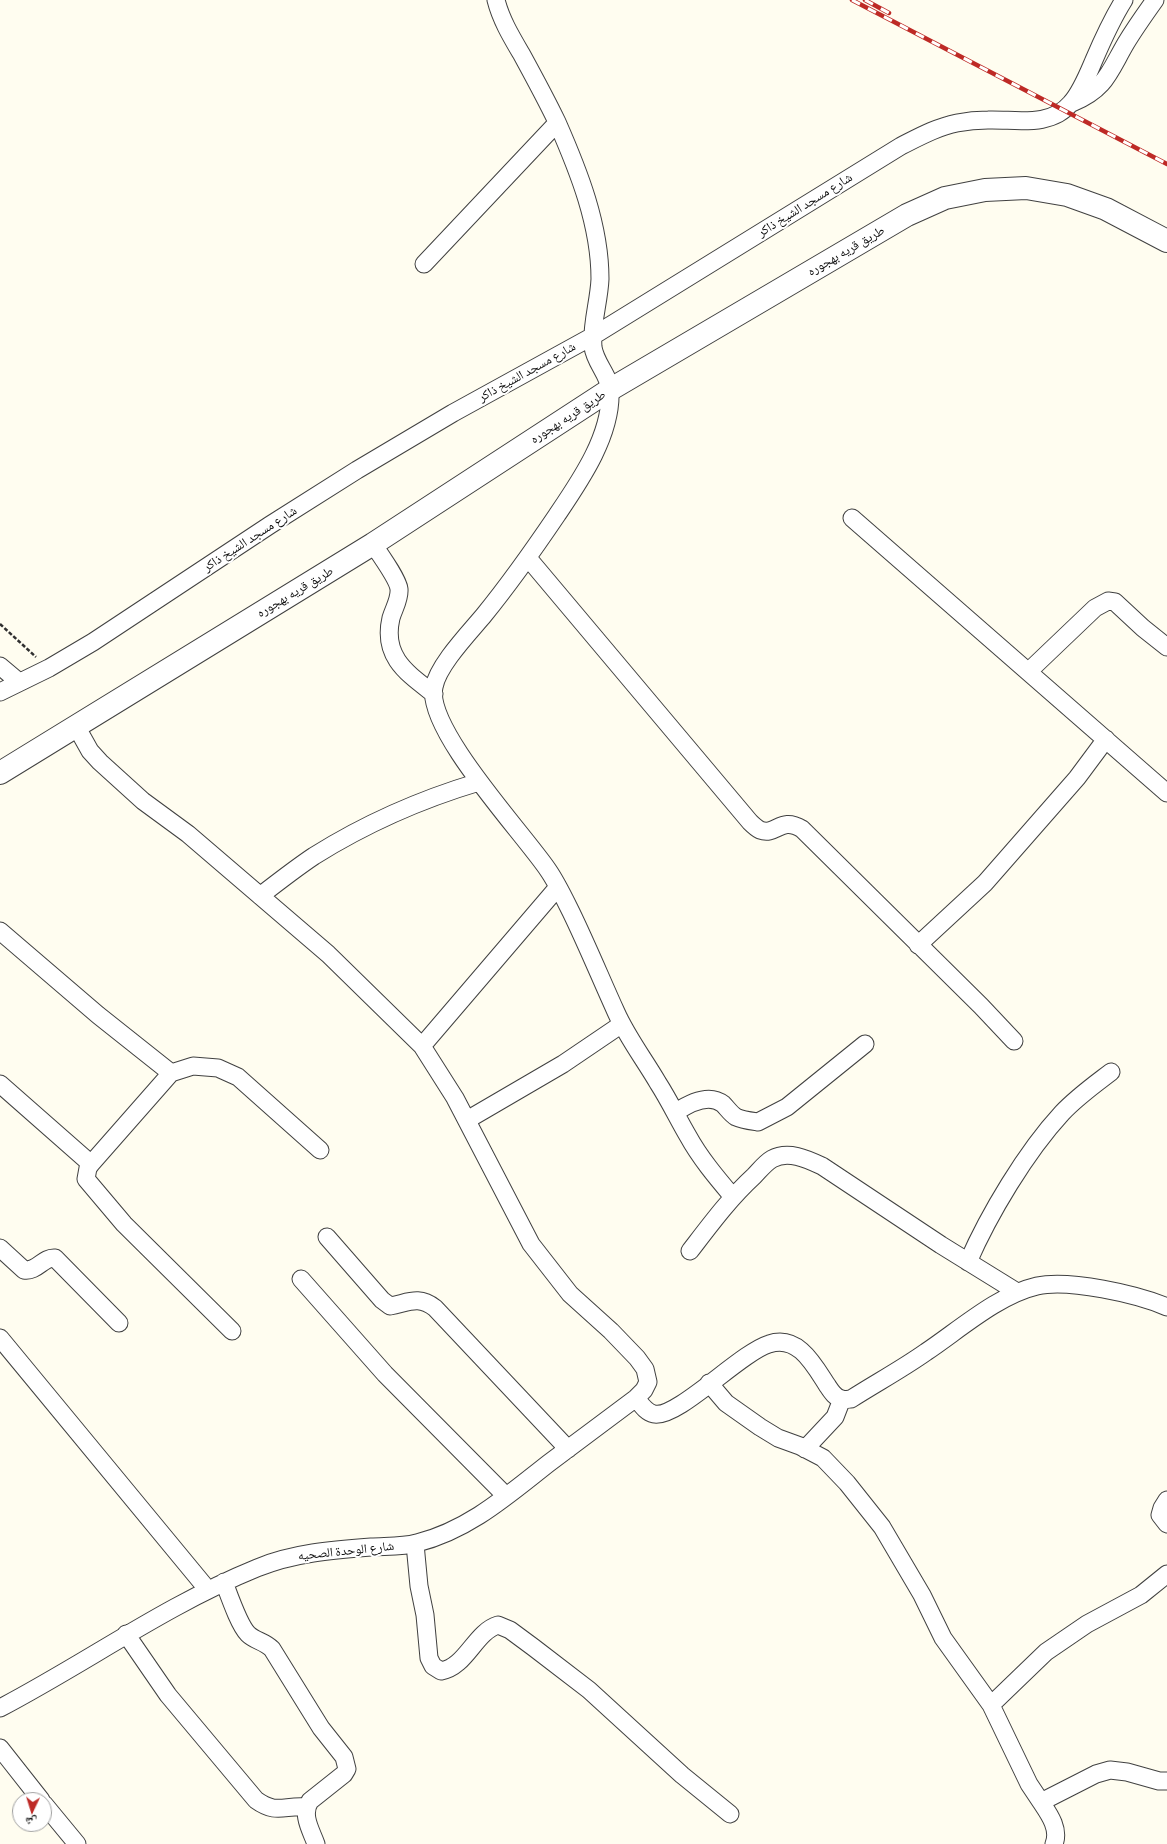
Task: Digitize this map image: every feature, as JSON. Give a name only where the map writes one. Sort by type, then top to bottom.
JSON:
[{"type":"street","points":[[496,0],[506,28],[534,77],[557,123],[583,186],[595,228],[599,255],[600,282],[598,309],[592,336],[594,354],[609,385],[608,411],[598,447],[585,472],[528,558],[455,650],[440,673],[433,688],[434,704],[443,724],[479,782],[548,869],[558,887],[622,1024],[676,1112],[688,1137],[709,1168],[733,1197]]},
{"type":"street","points":[[1072,103],[1110,23],[1124,0]]},
{"type":"street","name":"شارع مسجد الشيخ ذاكر","points":[[0,692],[49,668],[93,642],[270,525],[357,470],[453,413],[592,336],[900,146],[928,132],[957,123],[987,120],[1030,121],[1049,118],[1061,113],[1072,103],[1084,98],[1096,90],[1105,80],[1130,37],[1155,0]]},
{"type":"street","points":[[424,264],[557,123]]},
{"type":"street","name":"طريق قريه بهجوره","points":[[0,774],[373,544],[609,385],[907,215],[945,198],[985,190],[1026,188],[1067,195],[1106,209],[1167,241]]},
{"type":"street","points":[[852,518],[1167,793]]},
{"type":"street","points":[[373,544],[399,588],[398,600],[391,617],[389,637],[391,649],[396,660],[412,677],[434,694]]},
{"type":"street","points":[[528,558],[750,822],[760,829],[768,831],[787,823],[793,824],[802,829],[981,1006],[1014,1041]]},
{"type":"street","points":[[1029,671],[1095,608],[1108,601],[1115,602],[1143,628],[1167,647]]},
{"type":"street","points":[[0,666],[19,682]]},
{"type":"street","points":[[76,726],[90,751],[100,762],[143,801],[188,834],[328,954],[422,1046],[430,1056],[467,1120],[563,1064],[622,1024]]},
{"type":"street","points":[[918,945],[985,884],[1077,778],[1106,739]]},
{"type":"street","points":[[260,896],[313,857],[341,840],[383,819],[445,792],[479,782]]},
{"type":"street","points":[[422,1046],[558,887]]},
{"type":"street","points":[[0,931],[98,1015],[171,1073]]},
{"type":"street","points":[[676,1112],[685,1106],[700,1101],[713,1100],[721,1103],[736,1117],[758,1122],[787,1107],[865,1044]]},
{"type":"street","points":[[232,1331],[124,1224],[87,1181],[86,1174],[91,1164],[171,1073],[193,1066],[218,1068],[238,1077],[320,1150]]},
{"type":"street","points":[[968,1262],[977,1242],[1008,1188],[1047,1130],[1063,1112],[1086,1091],[1111,1072]]},
{"type":"street","points":[[0,1084],[91,1164]]},
{"type":"street","name":"شارع الوحدة الصحيه","points":[[0,1708],[47,1683],[126,1634],[208,1590],[259,1567],[288,1558],[318,1552],[415,1544],[464,1526],[486,1512],[568,1448],[636,1398],[644,1390],[648,1382],[644,1369],[637,1358],[611,1331],[570,1294],[531,1244],[467,1120]]},
{"type":"street","points":[[690,1251],[733,1197],[772,1159],[790,1156],[803,1158],[822,1166],[968,1262],[1017,1292]]},
{"type":"street","points":[[327,1237],[382,1300],[390,1306],[416,1300],[427,1302],[435,1308],[568,1448]]},
{"type":"street","points":[[0,1248],[24,1270],[32,1270],[50,1259],[55,1258],[119,1322]]},
{"type":"street","points":[[301,1279],[385,1374],[506,1496]]},
{"type":"street","points":[[636,1398],[645,1410],[653,1414],[662,1414],[688,1400],[709,1383],[759,1348],[769,1343],[781,1342],[792,1344],[802,1350],[833,1394],[842,1400],[851,1399],[912,1362],[1000,1301],[1017,1292],[1038,1286],[1060,1284],[1126,1294],[1167,1307]]},
{"type":"street","points":[[0,1338],[208,1590]]},
{"type":"street","points":[[709,1383],[726,1403],[760,1428],[778,1438],[823,1458],[847,1483],[882,1527],[922,1595],[943,1638],[991,1705],[1029,1784],[1053,1822],[1056,1834],[1054,1844]]},
{"type":"street","points":[[805,1449],[835,1417],[842,1400]]},
{"type":"street","points":[[1167,1500],[1160,1515],[1167,1524]]},
{"type":"street","points":[[415,1544],[419,1586],[425,1615],[429,1658],[433,1666],[441,1671],[446,1670],[466,1654],[489,1628],[498,1625],[510,1630],[590,1690],[682,1775],[730,1814]]},
{"type":"street","points":[[991,1705],[1046,1652],[1087,1624],[1141,1596],[1167,1574]]},
{"type":"street","points":[[224,1582],[244,1629],[254,1640],[262,1641],[272,1649],[322,1728],[344,1757],[347,1769],[344,1774],[306,1807],[305,1816],[316,1844]]},
{"type":"street","points":[[126,1634],[168,1695],[256,1800],[273,1809],[306,1807]]},
{"type":"street","points":[[0,1748],[34,1792]]},
{"type":"street","points":[[1041,1802],[1096,1774],[1110,1770],[1127,1772],[1167,1782]]},
{"type":"street","points":[[52,1814],[77,1844]]},
{"type":"path","points":[[0,624],[49,668]]},
{"type":"railway","points":[[852,0],[1167,164]]},
{"type":"railway","points":[[865,0],[889,13]]}]
